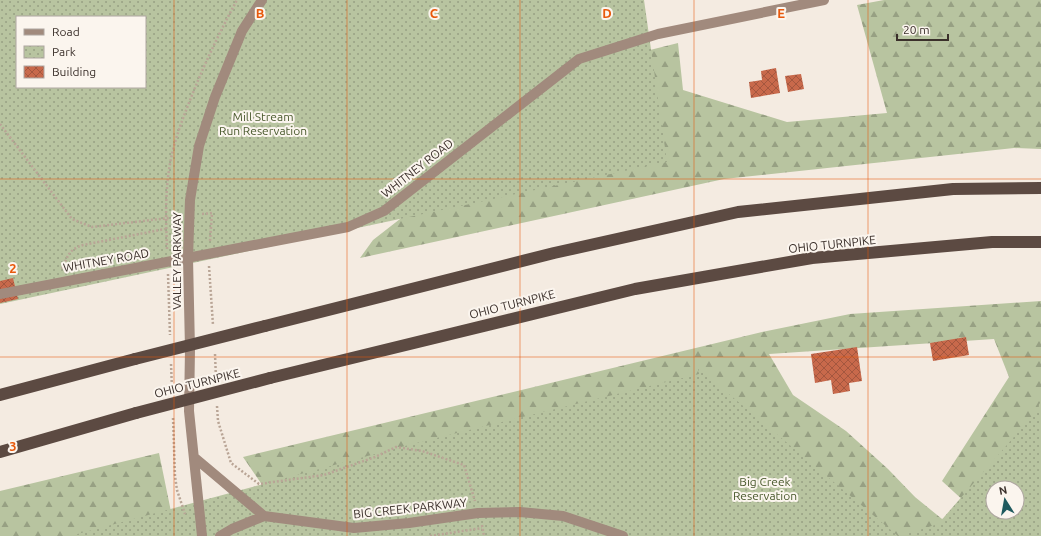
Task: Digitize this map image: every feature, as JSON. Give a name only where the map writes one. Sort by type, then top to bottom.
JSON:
[{"type":"highway","points":[[0,395],[135,359],[554,253],[738,212],[953,189],[1041,188]]},
{"type":"highway","name":"OHIO TURNPIKE","points":[[0,452],[136,413],[270,378],[642,287],[812,258],[992,242],[1041,242]]},
{"type":"street","name":"VALLEY PARKWAY","points":[[202,536],[189,411],[190,349],[188,258],[190,200],[199,146],[208,118],[242,31],[262,0]]},
{"type":"street","name":"WHITNEY ROAD","points":[[0,294],[348,227],[384,210],[579,59],[658,34],[824,0]]},
{"type":"street","points":[[195,458],[264,516],[232,529],[220,536]]},
{"type":"street","name":"BIG CREEK PARKWAY","points":[[264,516],[354,528],[409,524],[478,513],[520,512],[563,516],[623,536]]},
{"type":"path","points":[[166,238],[165,219],[169,169],[178,132],[195,85],[217,37],[237,0]]},
{"type":"path","points":[[0,124],[72,219],[92,227],[165,219],[189,214],[212,213]]},
{"type":"path","points":[[59,272],[62,269],[70,251],[76,247],[165,229]]},
{"type":"path","points":[[231,463],[259,484],[324,475],[375,457],[396,447],[422,451],[464,465],[483,528],[484,536]]},
{"type":"path","points":[[430,536],[483,528]]},
{"type":"green space","name":"Mill Stream Run Reservation","points":[[0,0],[644,0],[667,162],[0,304]]},
{"type":"green space","points":[[884,0],[1041,0],[1041,149],[1014,148],[724,179],[360,258],[373,240],[454,177],[638,53],[678,43],[683,90],[787,122],[887,113],[857,5]]},
{"type":"green space","name":"Big Creek Reservation","points":[[1041,301],[1041,536],[1002,536],[942,481],[1009,377],[994,339],[769,354],[793,395],[846,431],[888,469],[915,497],[963,536],[665,536],[271,498],[243,457],[762,332],[850,314]]},
{"type":"green space","name":"Big Creek Reservation","points":[[698,368],[898,536],[70,536],[416,443],[699,374]]},
{"type":"green space","points":[[1041,401],[1041,536],[900,536],[938,524],[1033,415]]},
{"type":"green space","points":[[159,453],[176,536],[0,536],[0,491]]},
{"type":"building","points":[[776,68],[780,93],[751,98],[749,82],[762,80],[761,71]]},
{"type":"building","points":[[801,74],[804,89],[788,92],[785,76]]},
{"type":"building","points":[[13,278],[18,299],[0,303],[0,281]]},
{"type":"building","points":[[966,337],[969,355],[933,361],[930,343]]},
{"type":"building","points":[[857,347],[862,381],[849,383],[850,391],[833,394],[831,380],[815,383],[811,354]]}]
